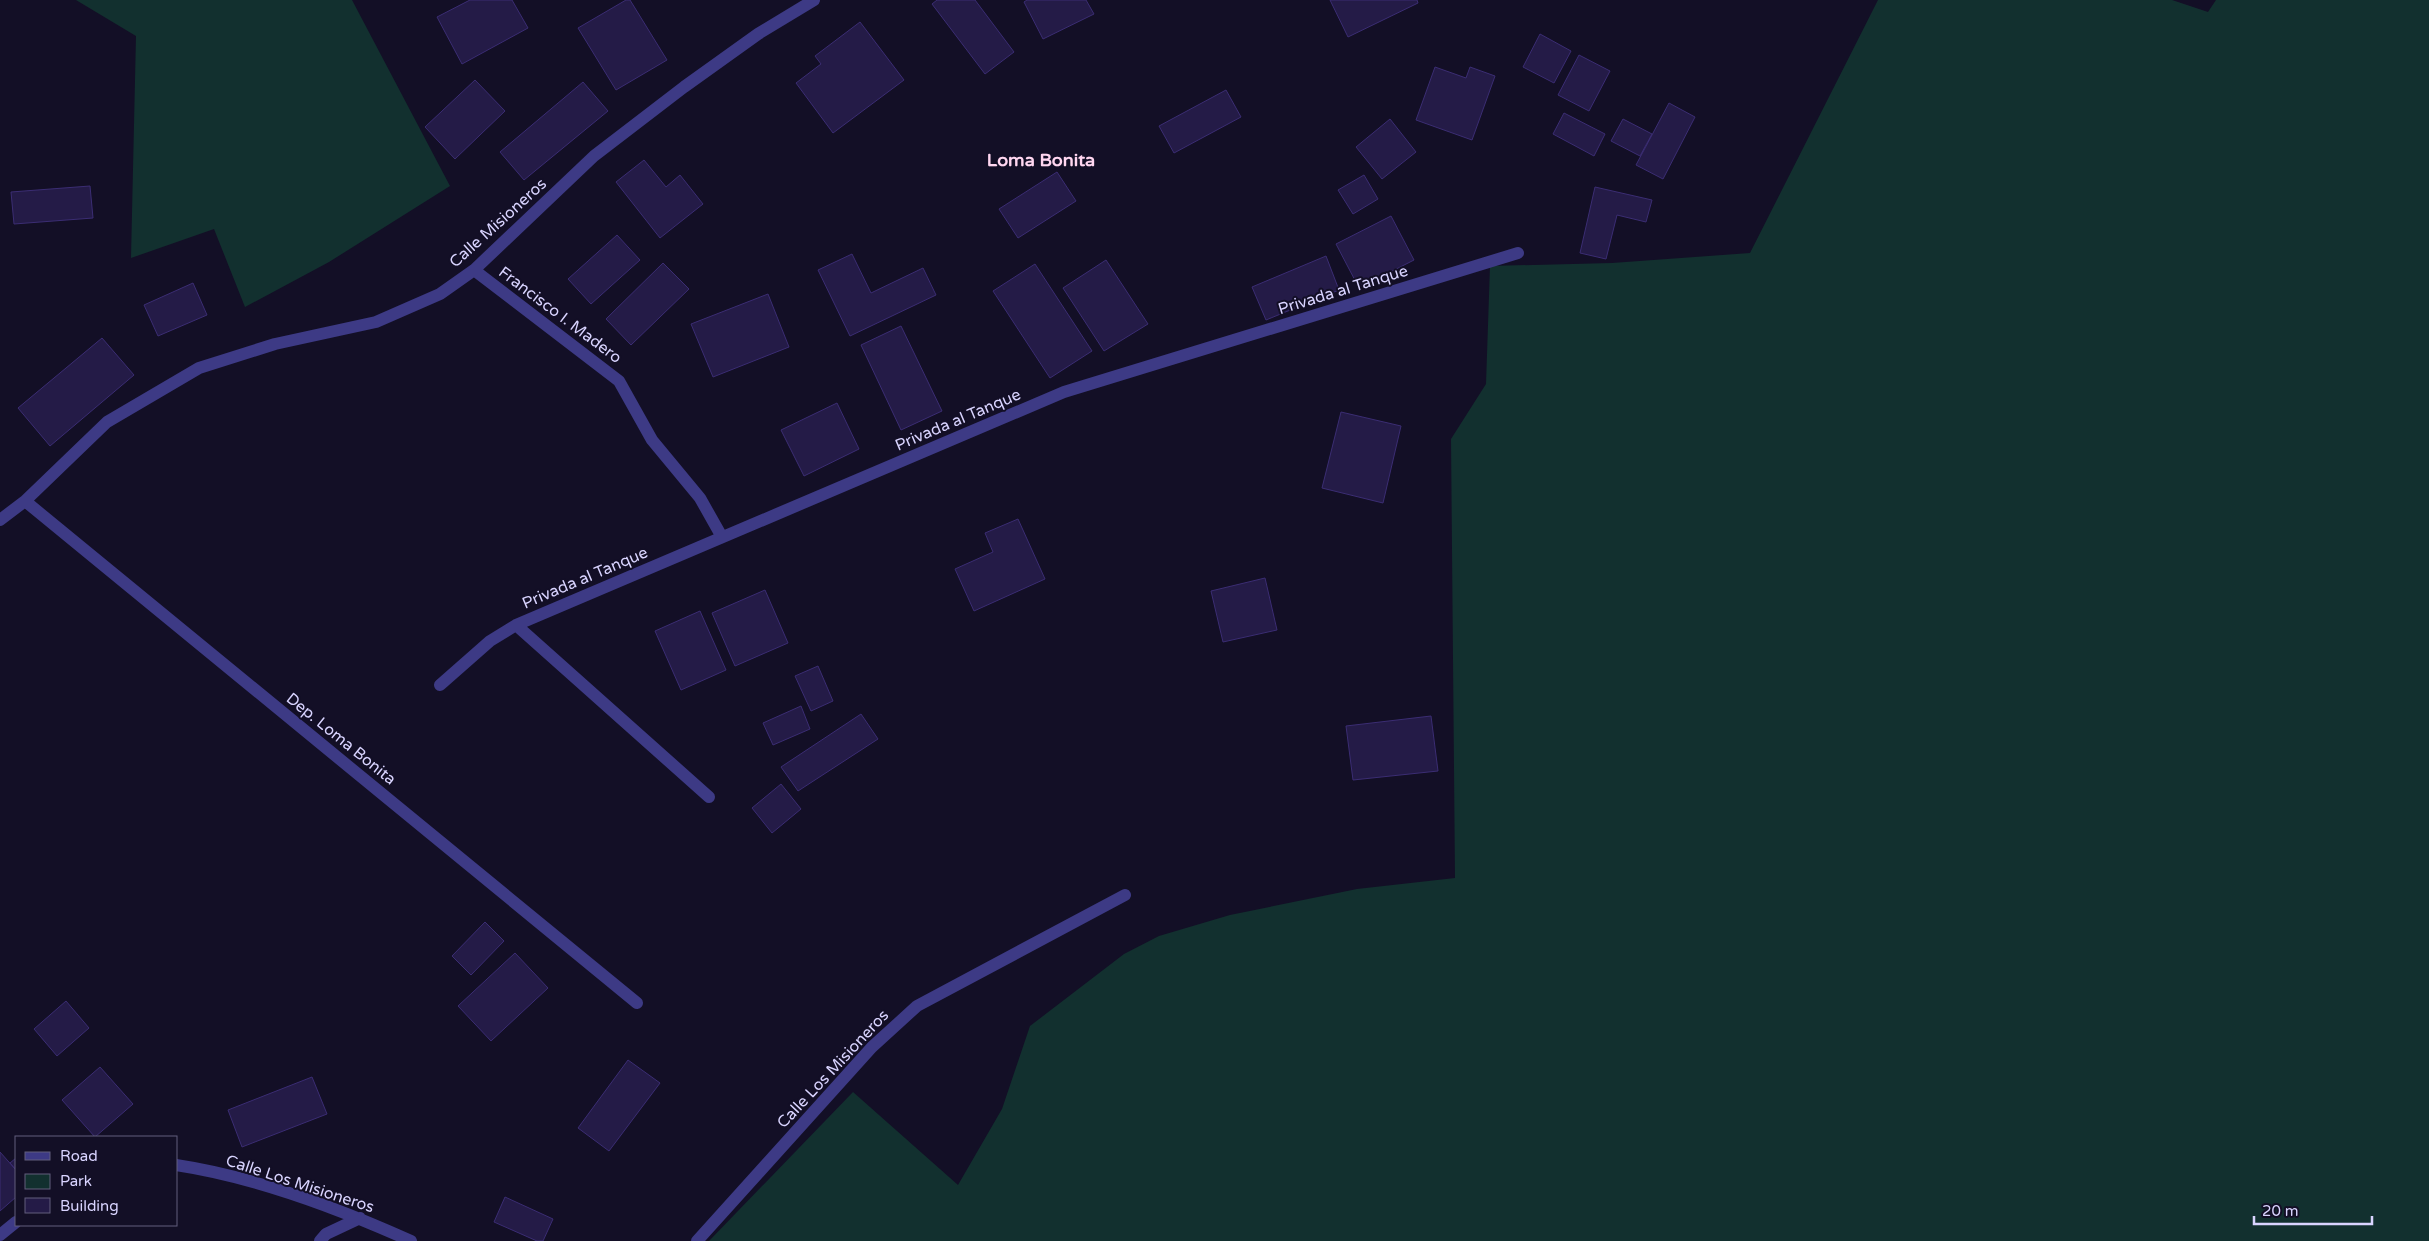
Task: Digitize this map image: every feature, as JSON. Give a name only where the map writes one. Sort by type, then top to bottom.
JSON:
[{"type":"street","name":"Calle Misioneros","points":[[0,520],[25,501],[107,422],[199,368],[275,344],[376,322],[440,294],[474,270],[594,156],[728,55],[814,0]]},
{"type":"street","name":"Privada al Tanque","points":[[440,685],[490,641],[516,625],[1064,392],[1518,253]]},
{"type":"street","name":"Francisco I. Madero","points":[[474,270],[620,381],[652,440],[700,498],[722,537]]},
{"type":"street","name":"Dep. Loma Bonita","points":[[25,501],[637,1003]]},
{"type":"street","points":[[516,625],[709,797]]},
{"type":"street","name":"Calle Los Misioneros","points":[[697,1241],[872,1047],[917,1006],[1125,895]]},
{"type":"street","name":"Calle Los Misioneros","points":[[178,1165],[238,1178],[360,1218],[411,1241]]},
{"type":"street","points":[[320,1241],[326,1234],[360,1218]]},
{"type":"street","points":[[0,1235],[15,1223]]},
{"type":"green space","points":[[76,0],[352,0],[450,186],[329,262],[245,307],[214,229],[131,258],[136,36]]},
{"type":"green space","points":[[1878,0],[2172,0],[2208,12],[2216,0],[2429,0],[2429,1241],[709,1241],[853,1092],[958,1185],[1002,1109],[1030,1026],[1124,954],[1159,936],[1230,915],[1357,889],[1455,878],[1451,439],[1486,384],[1490,266],[1612,263],[1750,253]]},
{"type":"building","points":[[470,0],[512,0],[528,28],[462,64],[437,17]]},
{"type":"building","points":[[626,0],[630,0],[667,60],[616,90],[578,28]]},
{"type":"building","points":[[937,0],[975,0],[1014,52],[985,74],[932,4]]},
{"type":"building","points":[[1027,0],[1086,0],[1094,14],[1043,39],[1024,2]]},
{"type":"building","points":[[1330,0],[1417,0],[1418,3],[1348,37]]},
{"type":"building","points":[[860,22],[904,80],[833,133],[796,83],[821,64],[815,56]]},
{"type":"building","points":[[1540,34],[1571,51],[1554,83],[1523,67]]},
{"type":"building","points":[[1579,55],[1610,71],[1589,111],[1558,95]]},
{"type":"building","points":[[1435,67],[1466,78],[1470,67],[1495,76],[1472,140],[1416,120]]},
{"type":"building","points":[[475,80],[505,111],[455,159],[425,127]]},
{"type":"building","points":[[583,82],[608,111],[524,180],[500,152]]},
{"type":"building","points":[[1226,90],[1241,117],[1174,153],[1159,126]]},
{"type":"building","points":[[1669,103],[1695,117],[1663,179],[1636,165]]},
{"type":"building","points":[[1564,113],[1605,134],[1594,156],[1553,134]]},
{"type":"building","points":[[1390,119],[1416,152],[1382,179],[1356,147]]},
{"type":"building","points":[[1623,119],[1652,134],[1640,156],[1611,141]]},
{"type":"building","points":[[644,160],[666,187],[680,175],[703,204],[660,238],[616,182]]},
{"type":"building","points":[[1057,172],[1076,201],[1018,238],[999,209]]},
{"type":"building","points":[[1364,175],[1378,199],[1353,214],[1338,190]]},
{"type":"building","points":[[90,186],[93,218],[14,224],[11,192]]},
{"type":"building","points":[[1595,187],[1652,200],[1646,222],[1617,215],[1606,259],[1580,253]]},
{"type":"building","points":[[1391,216],[1414,260],[1359,288],[1336,244]]},
{"type":"building","points":[[617,235],[640,260],[591,304],[568,279]]},
{"type":"building","points":[[852,254],[871,293],[923,268],[936,295],[850,336],[818,270]]},
{"type":"building","points":[[1326,256],[1339,290],[1266,320],[1252,287]]},
{"type":"building","points":[[1106,260],[1148,324],[1104,351],[1063,288]]},
{"type":"building","points":[[663,263],[689,289],[631,345],[606,319]]},
{"type":"building","points":[[1035,264],[1092,351],[1050,378],[993,291]]},
{"type":"building","points":[[193,283],[207,315],[158,336],[144,305]]},
{"type":"building","points":[[768,294],[789,347],[713,377],[691,324]]},
{"type":"building","points":[[901,326],[942,411],[901,430],[861,345]]},
{"type":"building","points":[[102,338],[134,375],[50,446],[18,408]]},
{"type":"building","points":[[837,403],[859,449],[804,476],[781,430]]},
{"type":"building","points":[[1341,412],[1401,426],[1383,503],[1322,488]]},
{"type":"building","points":[[1018,519],[1045,579],[974,611],[955,569],[993,552],[985,533]]},
{"type":"building","points":[[1265,578],[1277,630],[1223,642],[1211,591]]},
{"type":"building","points":[[765,590],[788,643],[735,666],[712,613]]},
{"type":"building","points":[[700,611],[726,670],[681,690],[655,631]]},
{"type":"building","points":[[818,666],[833,701],[811,711],[795,676]]},
{"type":"building","points":[[801,706],[810,729],[773,745],[763,723]]},
{"type":"building","points":[[861,714],[878,739],[798,791],[781,767]]},
{"type":"building","points":[[1431,716],[1438,771],[1353,780],[1346,726]]},
{"type":"building","points":[[781,784],[801,809],[772,833],[752,808]]},
{"type":"building","points":[[485,922],[504,941],[471,975],[452,956]]},
{"type":"building","points":[[515,953],[548,988],[491,1041],[458,1006]]},
{"type":"building","points":[[66,1001],[89,1028],[57,1056],[34,1029]]},
{"type":"building","points":[[628,1060],[660,1083],[609,1151],[578,1128]]},
{"type":"building","points":[[100,1067],[133,1104],[94,1136],[62,1100]]},
{"type":"building","points":[[312,1077],[327,1114],[242,1147],[228,1110]]},
{"type":"building","points":[[0,1152],[15,1169],[15,1198],[0,1211]]},
{"type":"building","points":[[15,1159],[15,1169],[10,1163]]},
{"type":"building","points":[[505,1197],[553,1219],[543,1241],[537,1241],[494,1222]]},
{"type":"district","name":"Loma Bonita","points":[[1041,160]]}]
